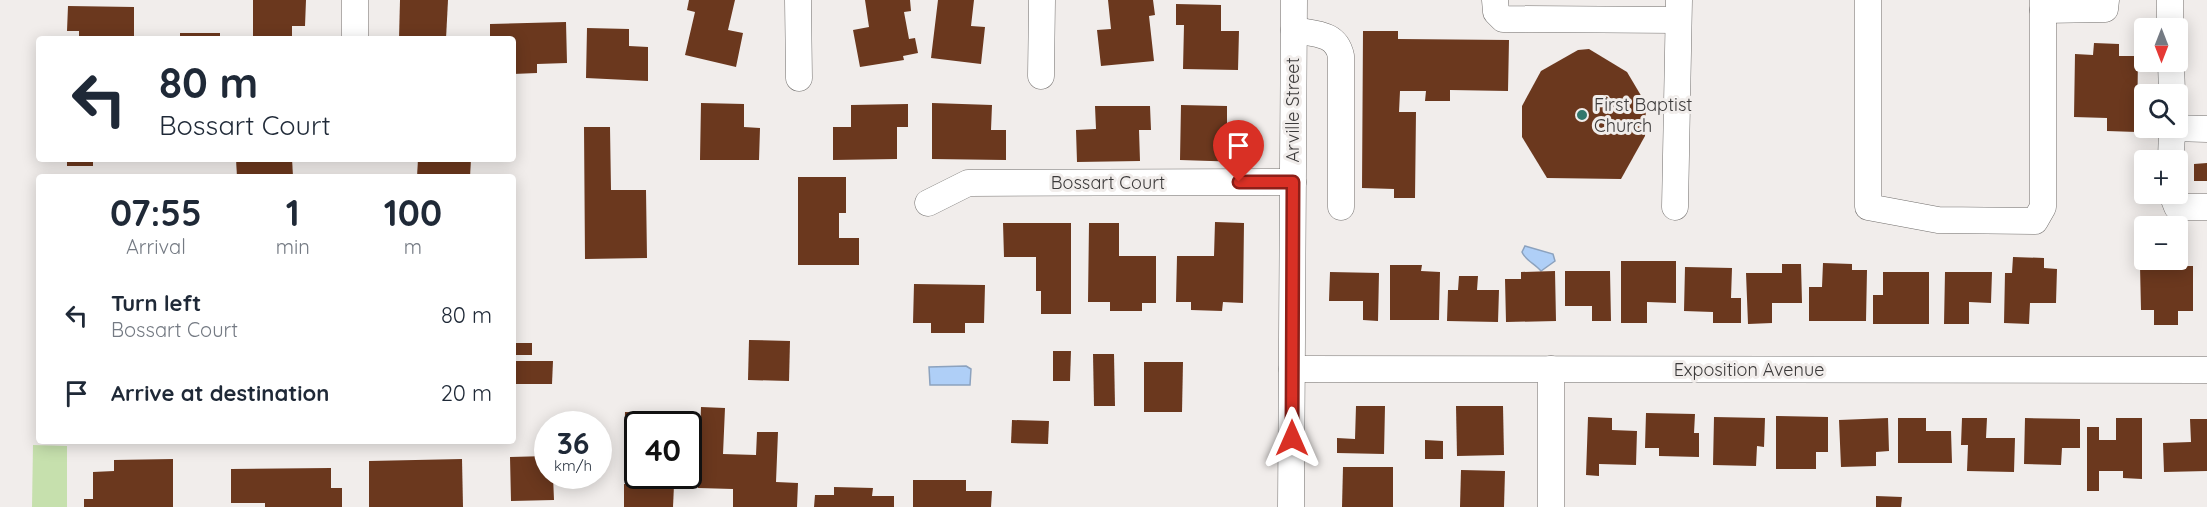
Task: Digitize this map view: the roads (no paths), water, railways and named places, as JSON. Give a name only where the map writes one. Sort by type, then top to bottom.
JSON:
[{"type":"street","points":[[355,0],[355,36]]},
{"type":"street","points":[[798,0],[799,78]]},
{"type":"street","points":[[1041,76],[1042,0]]},
{"type":"street","name":"Arville Street","points":[[1291,507],[1294,0]]},
{"type":"street","points":[[1495,0],[1496,12],[1503,19],[1679,10],[1675,207]]},
{"type":"street","points":[[1868,0],[1868,207],[1938,220],[2036,221],[2043,207],[2043,5],[2105,9],[2106,0]]},
{"type":"street","points":[[2170,0],[2170,18]]},
{"type":"street","points":[[1294,30],[1328,37],[1339,46],[1341,56],[1341,207]]},
{"type":"street","points":[[2188,128],[2207,129]]},
{"type":"street","name":"Bossart Court","points":[[928,203],[968,183],[1293,182]]},
{"type":"street","points":[[2176,204],[2177,207],[2207,207]]},
{"type":"street","name":"Exposition Avenue","points":[[1292,369],[2207,370]]},
{"type":"street","points":[[1551,369],[1551,507]]},
{"type":"water","points":[[1525,246],[1553,254],[1555,261],[1541,271],[1523,255]]},
{"type":"water","points":[[966,366],[971,369],[970,385],[930,385],[929,367]]},
{"type":"place","name":"First Baptist Church","points":[[1582,115]]}]
